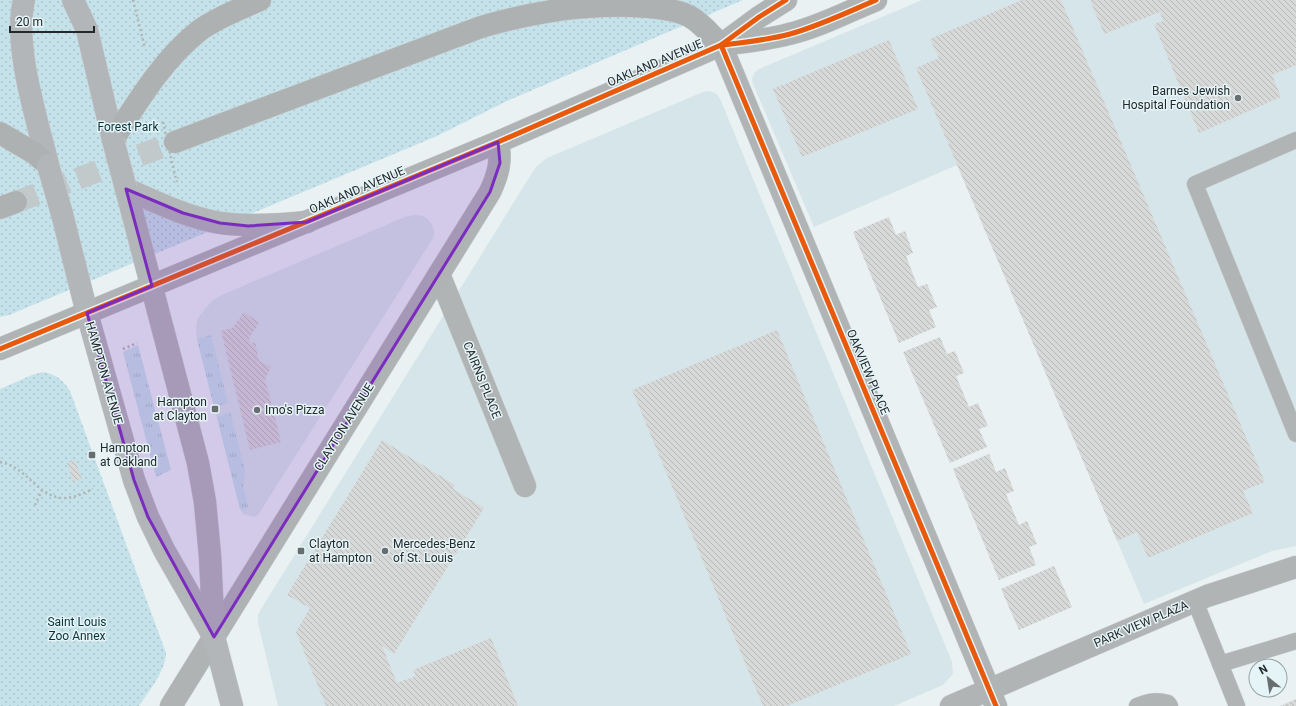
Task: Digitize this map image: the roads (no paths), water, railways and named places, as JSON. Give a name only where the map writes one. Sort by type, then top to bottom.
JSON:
[{"type":"highway","points":[[113,140],[145,91],[177,51],[201,30],[222,17],[260,0]]},
{"type":"highway","points":[[175,142],[481,27],[517,17],[551,10],[598,6],[657,8],[689,16],[700,23],[720,45]]},
{"type":"highway","points":[[0,133],[34,153],[48,165]]},
{"type":"main road","name":"HAMPTON AVENUE","points":[[24,0],[21,39],[28,81],[48,165],[87,313],[134,480],[148,517],[178,577],[214,637]]},
{"type":"main road","name":"HAMPTON AVENUE","points":[[73,0],[88,30],[113,140],[198,463],[205,502],[210,556],[214,637],[232,706]]},
{"type":"main road","points":[[126,189],[182,213],[220,223],[248,226],[307,222]]},
{"type":"street","name":"OAKLAND AVENUE","points":[[0,350],[498,142],[720,45],[786,0]]},
{"type":"street","name":"OAKLAND AVENUE","points":[[720,45],[770,39],[791,34],[876,0]]},
{"type":"street","name":"OAKVIEW PLACE","points":[[720,45],[993,698]]},
{"type":"street","name":"CLAYTON AVENUE","points":[[171,706],[490,192],[497,177],[500,163],[498,142]]},
{"type":"street","name":"CAIRNS PLACE","points":[[439,274],[525,486]]},
{"type":"street","name":"PARK VIEW PLAZA","points":[[951,706],[993,698],[1195,601],[1296,567]]},
{"type":"lane","points":[[1296,140],[1195,184],[1296,434]]},
{"type":"lane","points":[[1195,601],[1237,706]]},
{"type":"lane","points":[[1220,664],[1296,641]]},
{"type":"lane","points":[[1137,706],[1144,703],[1158,701],[1170,706]]},
{"type":"tunnel","points":[[16,202],[175,142]]},
{"type":"place","name":"Barnes Jewish Hospital Foundation","points":[[1238,98]]},
{"type":"place","name":"Hampton at Clayton","points":[[215,409]]},
{"type":"place","name":"Imo's Pizza","points":[[257,410]]},
{"type":"place","name":"Hampton at Oakland","points":[[92,455]]},
{"type":"place","name":"Clayton at Hampton","points":[[301,551]]},
{"type":"place","name":"Mercedes-Benz of St. Louis","points":[[385,551]]},
{"type":"park label","name":"Forest Park","points":[[128,127]]},
{"type":"park label","name":"Saint Louis Zoo Annex","points":[[77,629]]}]
